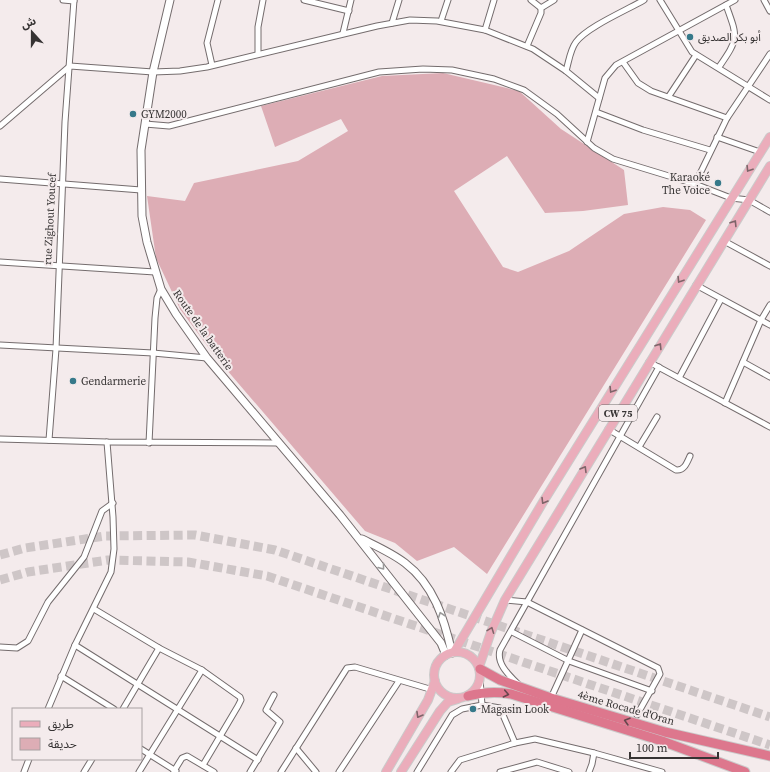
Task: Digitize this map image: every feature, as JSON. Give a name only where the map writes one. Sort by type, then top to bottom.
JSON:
[{"type":"highway","name":"4ème Rocade d'Oran","points":[[480,672],[550,698],[665,732],[770,756]]},
{"type":"highway","name":"4ème Rocade d'Oran","points":[[463,697],[481,692],[511,694],[662,741],[745,772]]},
{"type":"main road","name":"Route de la batterie","points":[[170,0],[153,72],[141,150],[142,216],[155,272],[161,289],[176,314],[207,358],[358,537],[441,643],[451,653]]},
{"type":"main road","points":[[386,772],[433,690],[437,663],[451,653],[770,136]]},
{"type":"main road","name":"CW 75","points":[[480,672],[490,632],[505,600],[608,429],[770,166]]},
{"type":"main road","points":[[358,537],[397,557],[421,578],[436,602],[451,653]]},
{"type":"main road","points":[[401,772],[440,711],[448,702],[463,697],[476,689],[480,672],[469,655],[451,653]]},
{"type":"main road","points":[[435,680],[441,692],[446,696],[463,697]]},
{"type":"street","points":[[63,0],[74,0]]},
{"type":"street","name":"rue Zighout Youcef","points":[[49,440],[56,349],[62,184],[74,0]]},
{"type":"street","points":[[212,65],[208,43],[218,0]]},
{"type":"street","points":[[258,53],[258,27],[264,0]]},
{"type":"street","points":[[304,0],[349,11]]},
{"type":"street","points":[[343,34],[351,0]]},
{"type":"street","points":[[392,23],[399,0]]},
{"type":"street","points":[[441,21],[448,0]]},
{"type":"street","points":[[485,30],[494,0]]},
{"type":"street","points":[[531,0],[541,8]]},
{"type":"street","points":[[541,8],[554,0]]},
{"type":"street","points":[[566,71],[571,51],[576,41],[588,32],[644,0]]},
{"type":"street","points":[[660,0],[678,32],[696,55],[719,67],[770,100]]},
{"type":"street","points":[[587,142],[605,78],[616,65],[736,0]]},
{"type":"street","points":[[764,0],[770,11]]},
{"type":"street","points":[[719,67],[732,48],[736,35],[726,6]]},
{"type":"street","points":[[527,46],[541,13],[541,8]]},
{"type":"street","points":[[0,126],[70,66],[153,72],[180,71],[410,20],[441,21],[485,30],[527,46],[566,71],[599,98]]},
{"type":"street","points":[[695,184],[717,137],[748,86],[770,54]]},
{"type":"street","points":[[669,96],[696,55]]},
{"type":"street","points":[[623,62],[638,83],[651,91],[669,96],[728,118]]},
{"type":"street","points":[[145,124],[169,126],[379,72],[423,69],[452,70],[512,84],[534,95],[599,152],[613,159],[695,184],[731,198],[749,200],[770,212]]},
{"type":"street","points":[[596,112],[643,130],[710,150]]},
{"type":"street","points":[[717,137],[760,152]]},
{"type":"street","points":[[0,179],[141,190]]},
{"type":"street","points":[[724,241],[770,266]]},
{"type":"street","points":[[0,262],[155,272]]},
{"type":"street","points":[[696,286],[770,325]]},
{"type":"street","points":[[149,443],[153,353],[157,302],[161,289]]},
{"type":"street","points":[[679,378],[721,300]]},
{"type":"street","points":[[725,403],[761,320],[770,305]]},
{"type":"street","points":[[0,345],[153,353],[207,358]]},
{"type":"street","points":[[649,362],[770,427]]},
{"type":"street","points":[[743,362],[770,377]]},
{"type":"street","points":[[521,687],[504,668],[499,657],[500,650],[512,632],[527,602],[660,367]]},
{"type":"street","points":[[639,447],[657,417]]},
{"type":"street","points":[[608,429],[678,471],[684,467],[690,456]]},
{"type":"street","points":[[0,439],[149,443],[278,443]]},
{"type":"street","points":[[48,708],[74,645],[94,609],[111,572],[114,556],[113,503],[107,442]]},
{"type":"street","points":[[0,647],[17,648],[28,641],[48,602],[84,557],[102,511],[113,503]]},
{"type":"street","points":[[505,600],[527,602],[658,668],[660,674],[637,715]]},
{"type":"street","points":[[94,609],[159,648],[202,670],[237,694],[241,700],[204,764]]},
{"type":"street","points":[[550,698],[582,630]]},
{"type":"street","points":[[512,632],[568,661],[652,690]]},
{"type":"street","points":[[74,645],[138,683],[258,760]]},
{"type":"street","points":[[124,708],[159,648]]},
{"type":"street","points":[[281,772],[347,668],[355,666],[399,681],[433,690]]},
{"type":"street","points":[[140,772],[202,670]]},
{"type":"street","points":[[480,672],[482,705]]},
{"type":"street","points":[[61,676],[112,708]]},
{"type":"street","points":[[339,772],[399,681]]},
{"type":"street","points":[[250,772],[280,722],[266,710],[274,695]]},
{"type":"street","points":[[417,772],[452,715],[462,709],[482,705],[500,708],[514,743]]},
{"type":"street","points":[[451,772],[460,760],[514,743],[530,740],[542,740],[662,772]]},
{"type":"street","points":[[296,748],[316,772]]},
{"type":"street","points":[[142,750],[175,771],[182,758],[187,756],[204,764],[214,772]]},
{"type":"street","points":[[589,772],[594,753]]},
{"type":"street","points":[[24,772],[29,760]]},
{"type":"street","points":[[84,772],[91,760]]},
{"type":"street","points":[[500,772],[537,762],[569,772]]},
{"type":"green space","points":[[443,73],[519,91],[561,129],[624,170],[628,205],[583,211],[545,213],[507,156],[454,191],[503,267],[518,272],[569,251],[624,214],[663,207],[690,210],[706,220],[487,574],[454,547],[417,561],[395,543],[365,531],[214,355],[180,309],[156,258],[147,196],[185,201],[194,183],[298,161],[348,131],[341,119],[275,147],[261,106],[382,76]]},
{"type":"tunnel","points":[[0,555],[25,548],[105,536],[195,535],[275,550],[770,717]]},
{"type":"tunnel","points":[[0,580],[28,572],[108,560],[188,562],[267,576],[770,745]]},
{"type":"place","name":"أبو بكر الصديق","points":[[690,37]]},
{"type":"place","name":"GYM2000","points":[[133,114]]},
{"type":"place","name":"Karaoké The Voice","points":[[718,183]]},
{"type":"place","name":"Gendarmerie","points":[[73,381]]},
{"type":"place","name":"Magasin Look","points":[[473,709]]}]
